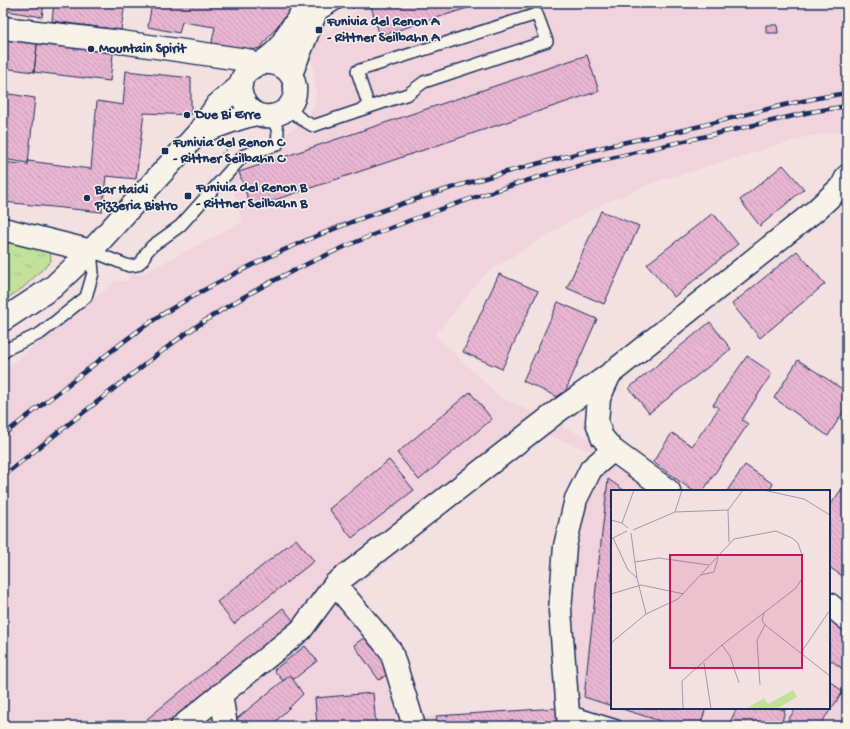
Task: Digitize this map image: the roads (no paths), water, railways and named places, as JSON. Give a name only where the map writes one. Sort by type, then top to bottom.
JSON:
[{"type":"street","points":[[272,113],[249,109],[241,94],[243,78],[247,71],[278,50],[313,8]]},
{"type":"street","points":[[291,74],[313,8]]},
{"type":"street","points":[[3,28],[120,42],[247,60],[257,64],[270,62],[278,64],[291,74],[295,92],[293,100],[272,113],[240,117],[227,124],[198,133]]},
{"type":"street","points":[[3,320],[53,287],[91,251],[198,133],[217,105],[241,85]]},
{"type":"street","points":[[182,726],[301,630],[335,584],[558,411],[610,374],[816,210],[842,186],[847,176]]},
{"type":"street","points":[[3,229],[91,251]]},
{"type":"street","points":[[610,374],[599,398],[598,422],[602,437],[613,450],[668,490]]},
{"type":"street","points":[[569,718],[560,611],[565,546],[576,499],[591,469],[613,450]]},
{"type":"street","points":[[335,584],[391,651],[414,726]]},
{"type":"street","points":[[830,605],[847,619]]},
{"type":"street","points":[[221,694],[226,726]]},
{"type":"lane","points":[[313,8],[338,3]]},
{"type":"lane","points":[[272,113],[301,119],[313,126],[408,94],[424,82],[547,41],[536,14],[357,71],[369,107]]},
{"type":"lane","points":[[3,353],[9,348],[41,334],[86,297],[93,273],[91,251],[129,266],[137,265],[142,261],[152,246],[180,226],[244,155],[277,145],[278,131],[272,113]]},
{"type":"lane","points":[[569,718],[618,726]]},
{"type":"railway","points":[[3,435],[126,340],[166,312],[214,284],[264,259],[315,237],[367,216],[419,198],[526,167],[785,105],[847,93]]},
{"type":"railway","points":[[3,476],[182,336],[255,290],[334,251],[389,228],[444,208],[496,190],[550,174],[614,157],[810,112],[847,106]]},
{"type":"place","name":"Funivia del Renon A - Rittner Seilbahn A","points":[[319,30]]},
{"type":"place","name":"Mountain Spirit","points":[[91,49]]},
{"type":"place","name":"Due Bi Erre","points":[[187,115]]},
{"type":"place","name":"Funivia del Renon C - Rittner Seilbahn C","points":[[165,151]]},
{"type":"place","name":"Funivia del Renon B - Rittner Seilbahn B","points":[[188,196]]},
{"type":"place","name":"Bar Haidi Pizzeria Bistro","points":[[87,198]]}]
